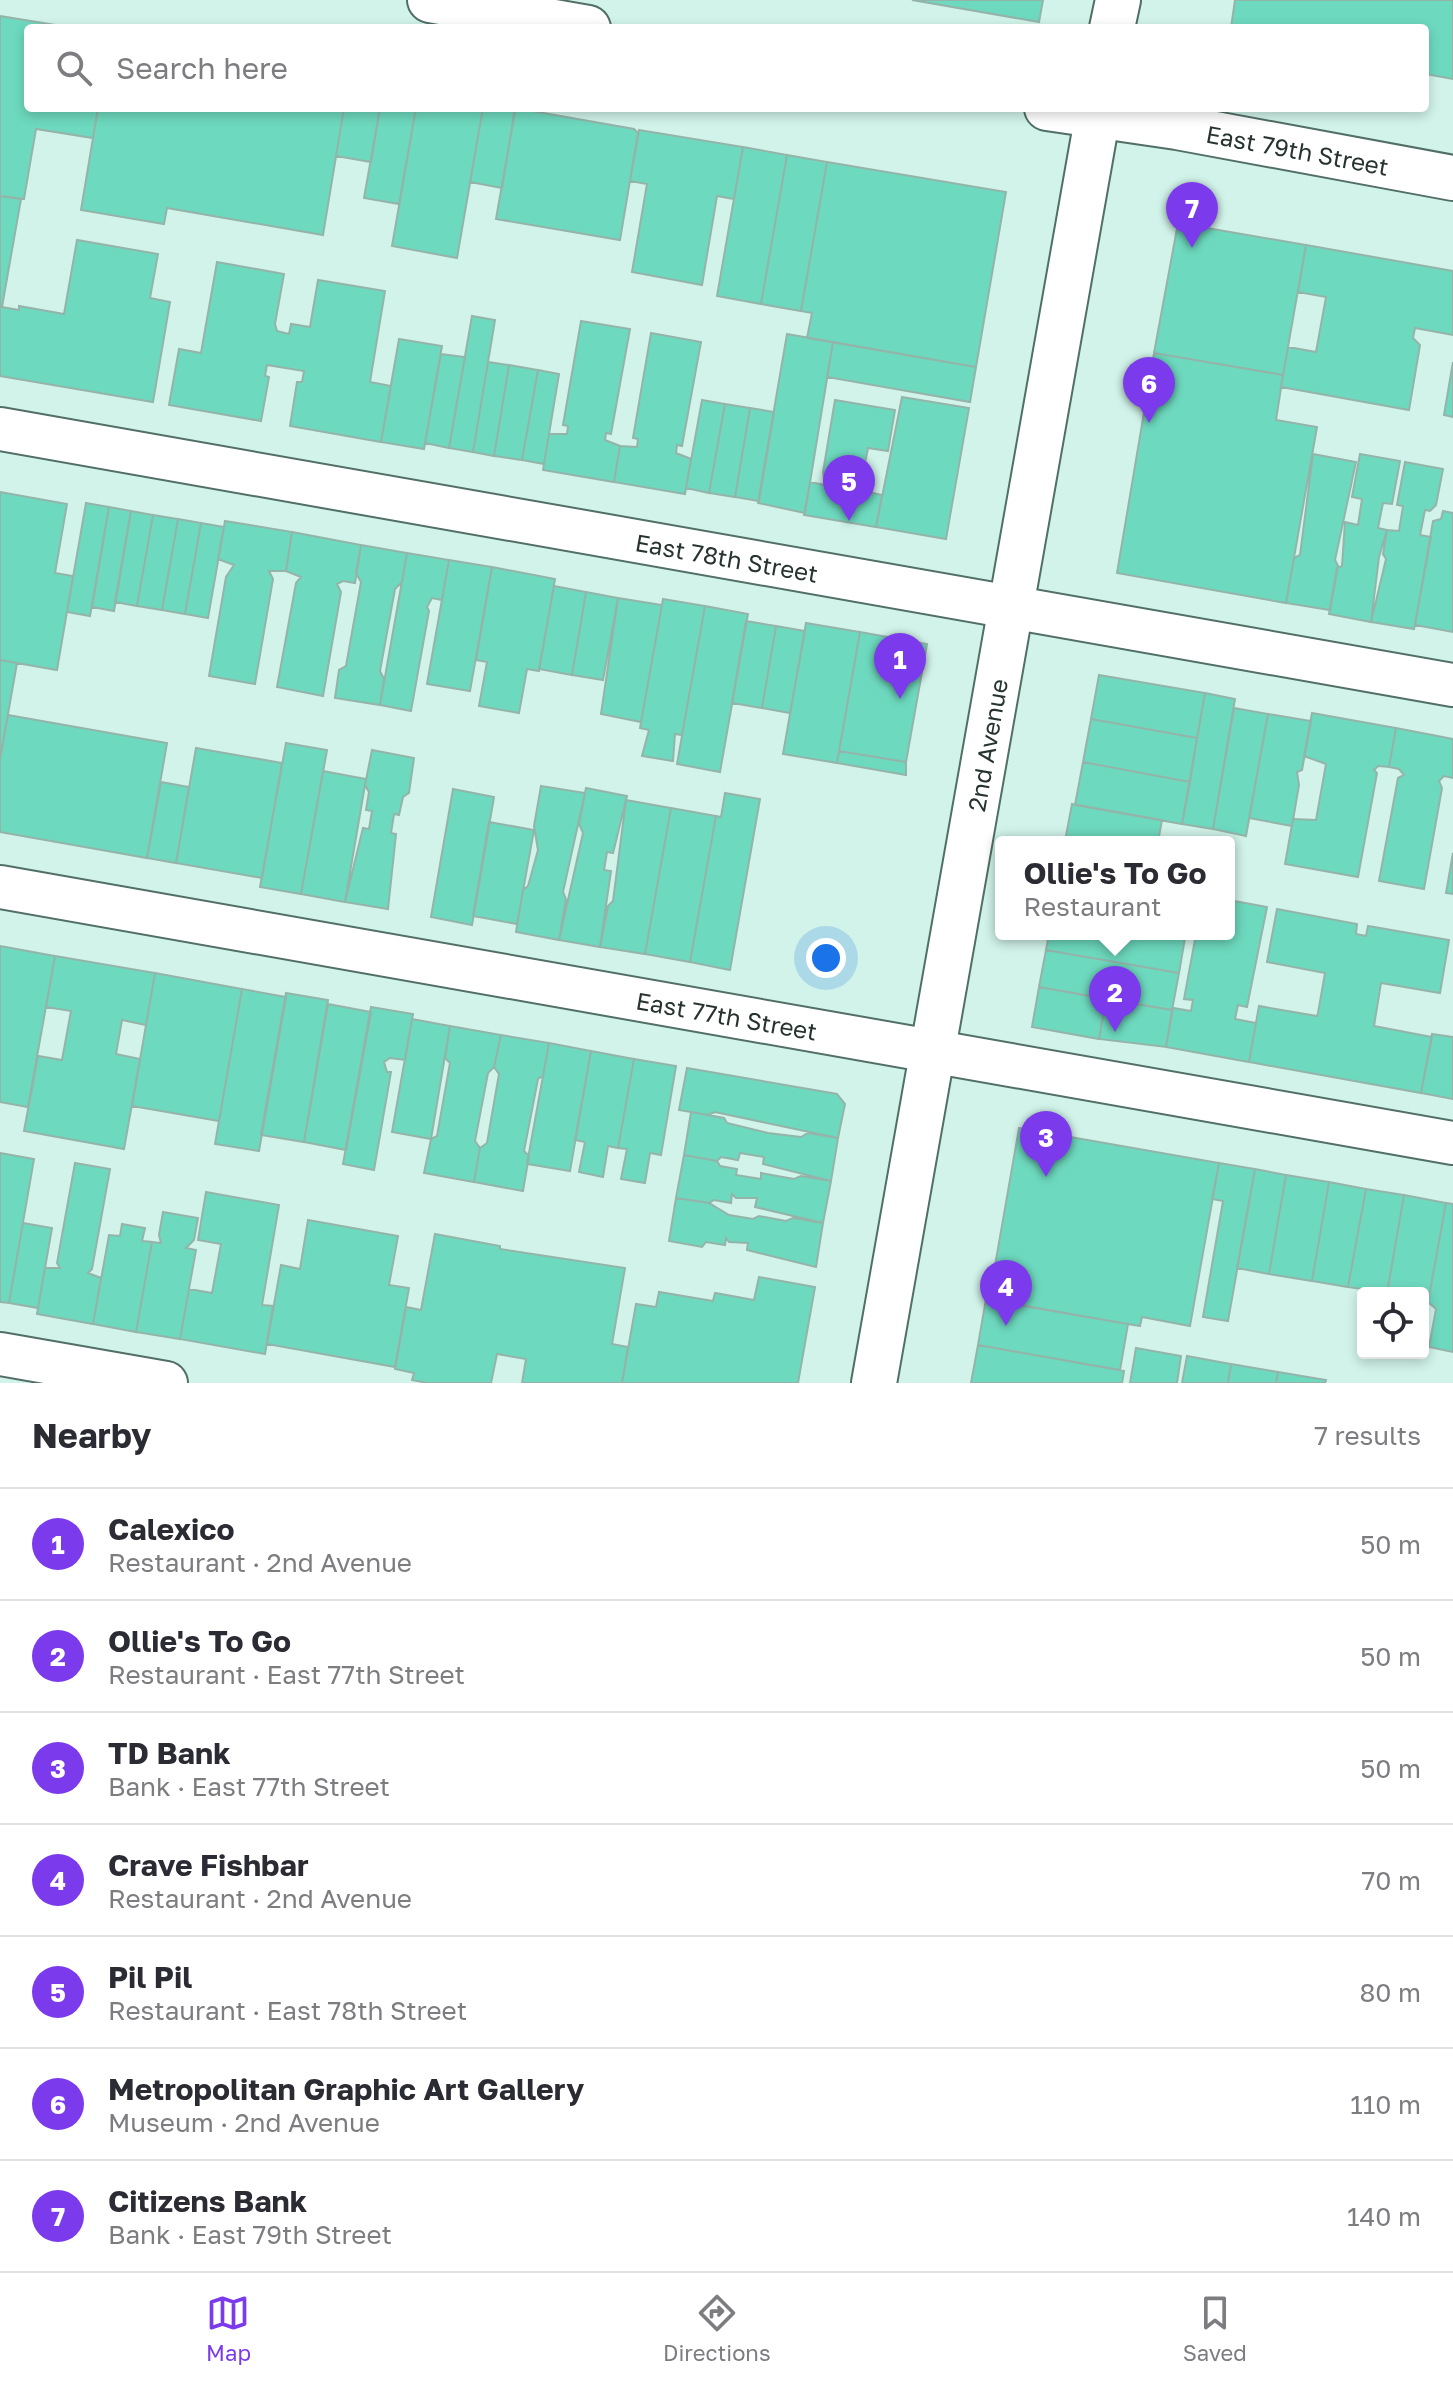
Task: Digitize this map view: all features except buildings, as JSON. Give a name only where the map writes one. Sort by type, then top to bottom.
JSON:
[{"type":"main road","points":[[430,0],[565,24]]},
{"type":"main road","points":[[1113,24],[1118,0]]},
{"type":"main road","name":"East 79th Street","points":[[1098,112],[1453,178]]},
{"type":"main road","name":"2nd Avenue","points":[[874,1383],[1098,112]]},
{"type":"street","name":"East 78th Street","points":[[0,429],[1453,685]]},
{"type":"street","name":"East 77th Street","points":[[0,887],[1453,1143]]},
{"type":"street","points":[[0,1354],[166,1383]]},
{"type":"place","name":"Citizens Bank","points":[[1192,248]]},
{"type":"place","name":"Metropolitan Graphic Art Gallery","points":[[1149,423]]},
{"type":"place","name":"Pil Pil","points":[[849,521]]},
{"type":"place","name":"Calexico","points":[[900,699]]},
{"type":"place","name":"Ollie's To Go","points":[[1115,1032]]},
{"type":"place","name":"TD Bank","points":[[1046,1177]]},
{"type":"place","name":"Crave Fishbar","points":[[1006,1326]]}]
